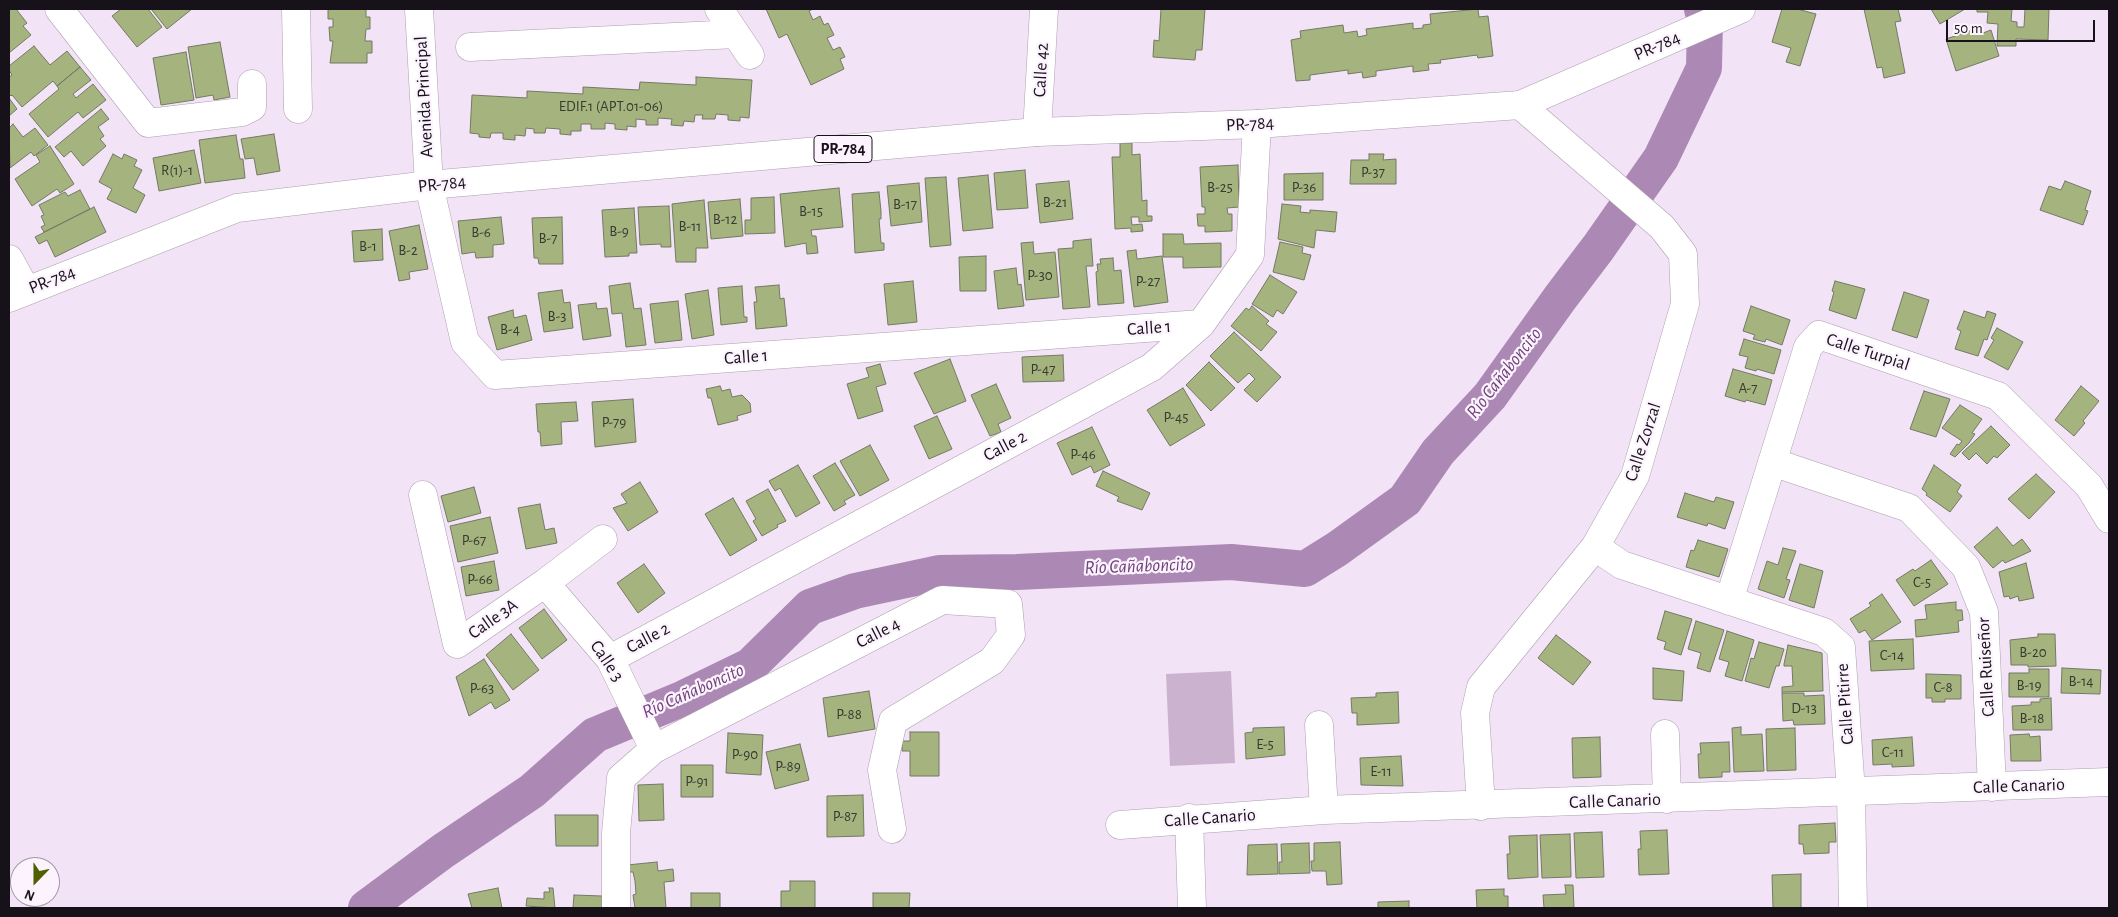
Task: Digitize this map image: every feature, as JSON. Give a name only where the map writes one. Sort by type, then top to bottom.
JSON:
[{"type":"street","points":[[296,9],[298,109]]},
{"type":"street","name":"Avenida Principal","points":[[418,9],[429,185]]},
{"type":"street","points":[[470,48],[743,45],[719,9]]},
{"type":"street","name":"Calle 42","points":[[1038,132],[1044,9]]},
{"type":"street","name":"PR-784","points":[[17,294],[237,208],[429,185],[1038,132],[1257,124],[1520,105],[1738,10]]},
{"type":"street","points":[[69,12],[148,123],[242,112],[252,107],[252,84]]},
{"type":"street","name":"Calle Zorzal","points":[[1481,806],[1476,713],[1481,687],[1595,547],[1635,476],[1685,304],[1683,254],[1662,227],[1520,105]]},
{"type":"street","name":"Calle 2","points":[[610,659],[1152,367],[1200,324],[1250,255],[1257,124]]},
{"type":"street","name":"Calle 1","points":[[429,185],[465,342],[495,375],[1200,324]]},
{"type":"street","points":[[9,259],[17,294]]},
{"type":"street","name":"Calle Turpial","points":[[1729,601],[1808,347],[1819,335],[1998,396],[2089,486],[2109,519]]},
{"type":"street","name":"Calle Ruiseñor","points":[[1772,462],[1909,508],[1966,567],[1984,612],[1992,787]]},
{"type":"street","name":"Calle 3A","points":[[423,495],[457,644],[545,583],[603,539]]},
{"type":"street","name":"Calle Pitirre","points":[[1595,547],[1622,566],[1824,632],[1841,647],[1851,792],[1853,908]]},
{"type":"street","name":"Calle 3","points":[[545,583],[610,659],[649,738]]},
{"type":"street","name":"Calle 4","points":[[616,908],[616,833],[621,778],[649,738],[942,600],[1008,604],[1011,636],[992,661],[893,721],[882,770],[892,829]]},
{"type":"street","points":[[1319,726],[1324,810]]},
{"type":"street","points":[[1665,734],[1667,799]]},
{"type":"street","name":"Calle Canario","points":[[1120,825],[1189,818],[1324,810],[1481,806],[2109,782]]},
{"type":"street","points":[[1189,818],[1192,908]]},
{"type":"shaded area","points":[[1231,671],[1235,763],[1170,766],[1166,674]]},
{"type":"building","points":[[9,9],[16,9],[27,23],[23,26],[31,35],[9,53]]},
{"type":"building","points":[[121,9],[148,9],[162,27],[137,47],[112,16]]},
{"type":"building","points":[[151,9],[192,9],[167,29]]},
{"type":"building","points":[[328,9],[366,9],[366,17],[370,17],[370,29],[366,29],[365,41],[372,41],[372,53],[367,53],[367,63],[330,63],[333,41],[330,41],[329,27],[333,27],[333,19],[328,19]]},
{"type":"building","points":[[766,9],[813,9],[809,11],[813,20],[820,16],[824,25],[828,23],[834,35],[827,38],[833,50],[840,47],[845,57],[840,59],[844,69],[811,85],[787,34],[779,38]]},
{"type":"building","points":[[1161,9],[1205,9],[1202,50],[1196,50],[1195,60],[1153,57],[1154,40],[1159,41]]},
{"type":"building","points":[[1478,9],[1479,17],[1488,16],[1493,56],[1478,58],[1477,55],[1440,60],[1441,63],[1428,64],[1429,70],[1413,72],[1413,66],[1376,71],[1376,76],[1363,78],[1362,72],[1348,74],[1348,70],[1310,75],[1310,80],[1296,81],[1291,40],[1301,38],[1300,31],[1343,25],[1344,33],[1357,31],[1358,37],[1367,35],[1366,29],[1413,23],[1413,29],[1423,28],[1423,25],[1431,24],[1430,14]]},
{"type":"building","points":[[1782,9],[1797,9],[1816,14],[1800,66],[1786,62],[1791,48],[1772,42]]},
{"type":"building","points":[[1864,9],[1898,9],[1901,21],[1895,22],[1905,73],[1884,78],[1882,67],[1877,68]]},
{"type":"building","points":[[1931,9],[1965,9],[1940,24]]},
{"type":"building","points":[[1977,9],[2012,9],[2011,21],[2017,22],[2017,27],[2024,27],[2025,9],[2049,9],[2048,40],[2016,39],[2016,46],[1997,46],[1998,24],[1987,23],[1988,12],[1977,12]]},
{"type":"building","points":[[1981,27],[1983,33],[1991,30],[1999,56],[1956,71],[1946,39]]},
{"type":"building","points":[[220,42],[230,97],[214,100],[213,95],[196,98],[188,47]]},
{"type":"building","points":[[34,46],[50,65],[67,51],[80,67],[57,86],[53,81],[22,107],[9,94],[9,77],[12,75],[9,66]]},
{"type":"building","points":[[186,52],[194,100],[161,105],[153,58]]},
{"type":"building","points":[[80,67],[91,80],[73,94],[76,98],[93,84],[106,100],[83,118],[78,112],[48,137],[29,114],[59,89],[57,86]]},
{"type":"building","points":[[696,77],[752,80],[749,118],[740,117],[740,121],[728,120],[728,115],[716,114],[715,119],[702,119],[703,115],[695,115],[694,122],[684,121],[683,126],[671,125],[672,119],[658,118],[658,125],[646,125],[646,120],[636,119],[636,127],[627,126],[627,130],[615,129],[615,124],[605,123],[605,129],[591,129],[591,124],[581,124],[581,131],[571,131],[571,135],[560,134],[560,129],[546,128],[545,133],[534,133],[534,129],[526,128],[525,136],[515,135],[515,140],[503,139],[503,133],[491,133],[490,138],[479,137],[479,134],[470,133],[472,95],[527,98],[527,91],[583,94],[583,87],[639,90],[640,82],[696,85]]},
{"type":"building","points":[[9,98],[17,109],[9,116]]},
{"type":"building","points":[[101,109],[109,119],[98,127],[104,136],[100,139],[106,146],[83,166],[71,151],[64,157],[55,147]]},
{"type":"building","points":[[13,124],[23,137],[35,128],[48,145],[34,156],[31,152],[10,168],[9,128]]},
{"type":"building","points":[[274,134],[280,171],[257,175],[254,158],[245,159],[241,139]]},
{"type":"building","points":[[236,135],[240,159],[243,159],[245,178],[205,183],[199,140]]},
{"type":"building","points":[[1120,143],[1132,143],[1132,155],[1140,154],[1142,201],[1147,200],[1147,216],[1152,216],[1152,221],[1139,222],[1139,217],[1131,217],[1132,225],[1142,224],[1143,231],[1131,232],[1131,228],[1115,229],[1112,157],[1120,157]]},
{"type":"building","points":[[50,146],[74,184],[60,193],[57,189],[32,206],[15,179],[40,162],[36,155]]},
{"type":"building","points":[[194,150],[201,183],[159,191],[153,158]]},
{"type":"building","points":[[113,154],[122,159],[124,154],[137,160],[134,166],[142,170],[133,188],[145,195],[136,213],[107,199],[112,189],[99,182]]},
{"type":"building","points":[[1369,154],[1384,154],[1383,160],[1396,159],[1396,184],[1350,184],[1351,160],[1369,160]]},
{"type":"building","points":[[1238,165],[1239,207],[1227,208],[1228,214],[1232,214],[1232,231],[1205,232],[1205,226],[1198,226],[1197,214],[1205,214],[1205,207],[1202,207],[1200,167]]},
{"type":"building","points":[[1025,170],[1028,208],[997,210],[994,173]]},
{"type":"building","points":[[1323,173],[1323,200],[1284,200],[1284,174]]},
{"type":"building","points":[[988,175],[993,228],[963,231],[958,178]]},
{"type":"building","points":[[946,177],[951,245],[930,247],[925,178]]},
{"type":"building","points":[[1069,181],[1073,219],[1040,223],[1036,184]]},
{"type":"building","points":[[2065,181],[2091,191],[2085,210],[2088,211],[2083,225],[2040,210],[2049,186],[2061,190]]},
{"type":"building","points":[[919,183],[922,222],[891,226],[887,186]]},
{"type":"building","points":[[839,188],[843,227],[811,230],[812,236],[816,236],[818,253],[807,254],[806,243],[785,247],[780,194]]},
{"type":"building","points":[[80,190],[90,209],[44,232],[41,227],[45,225],[41,216],[44,215],[39,205],[65,192],[68,196]]},
{"type":"building","points":[[879,192],[881,243],[884,243],[884,250],[855,253],[852,194]]},
{"type":"building","points":[[774,197],[775,233],[745,234],[745,220],[751,220],[751,198]]},
{"type":"building","points":[[740,199],[743,236],[711,239],[708,202]]},
{"type":"building","points":[[704,200],[708,248],[696,248],[696,262],[676,262],[672,204]]},
{"type":"building","points":[[1282,204],[1301,206],[1300,212],[1310,213],[1310,210],[1337,212],[1335,232],[1316,230],[1314,248],[1278,239]]},
{"type":"building","points":[[669,206],[671,247],[661,247],[661,244],[640,245],[638,207]]},
{"type":"building","points":[[94,207],[106,232],[55,257],[47,240],[39,244],[35,237]]},
{"type":"building","points":[[634,208],[637,253],[629,253],[629,256],[605,257],[602,210]]},
{"type":"building","points":[[501,217],[504,244],[493,245],[493,257],[476,258],[475,252],[462,254],[458,221]]},
{"type":"building","points":[[562,217],[563,264],[539,264],[538,258],[534,258],[532,218]]},
{"type":"building","points":[[419,225],[428,269],[409,272],[410,279],[399,281],[389,231]]},
{"type":"building","points":[[382,229],[383,260],[354,262],[352,231]]},
{"type":"building","points":[[1163,234],[1183,234],[1184,244],[1221,243],[1221,267],[1183,268],[1183,257],[1163,257]]},
{"type":"building","points":[[1091,239],[1093,266],[1086,266],[1090,307],[1063,309],[1058,249],[1073,248],[1073,241]]},
{"type":"building","points":[[1033,242],[1034,254],[1055,252],[1059,297],[1026,300],[1021,243]]},
{"type":"building","points":[[1280,242],[1303,247],[1302,253],[1311,255],[1304,280],[1273,272]]},
{"type":"building","points":[[1136,250],[1137,259],[1162,256],[1168,302],[1134,307],[1127,251]]},
{"type":"building","points":[[986,256],[986,291],[960,291],[959,257]]},
{"type":"building","points":[[1113,258],[1114,271],[1121,270],[1124,303],[1098,305],[1097,264],[1101,264],[1100,259]]},
{"type":"building","points":[[1016,268],[1018,285],[1021,284],[1024,306],[998,309],[994,271]]},
{"type":"building","points":[[1270,275],[1297,292],[1283,314],[1277,310],[1273,317],[1252,304]]},
{"type":"building","points":[[913,281],[917,322],[888,325],[884,284]]},
{"type":"building","points":[[1835,281],[1865,289],[1856,319],[1829,310]]},
{"type":"building","points":[[630,283],[634,309],[641,308],[646,345],[626,347],[622,313],[612,314],[609,286]]},
{"type":"building","points":[[779,285],[780,299],[784,298],[787,326],[756,329],[754,302],[757,302],[755,287]]},
{"type":"building","points":[[742,286],[744,317],[747,317],[747,322],[721,325],[718,288]]},
{"type":"building","points":[[562,290],[564,303],[570,302],[573,328],[544,332],[538,293]]},
{"type":"building","points":[[708,290],[714,335],[692,339],[685,294]]},
{"type":"building","points":[[1904,292],[1929,300],[1917,338],[1892,330]]},
{"type":"building","points":[[678,301],[682,340],[655,343],[650,304]]},
{"type":"building","points":[[596,303],[597,309],[607,308],[611,336],[583,340],[578,305]]},
{"type":"building","points":[[1252,306],[1269,321],[1266,324],[1277,332],[1261,351],[1231,326],[1246,308],[1249,310]]},
{"type":"building","points":[[1751,306],[1790,320],[1782,345],[1766,339],[1765,342],[1753,339],[1755,335],[1743,331]]},
{"type":"building","points":[[513,310],[514,318],[526,315],[532,340],[497,350],[488,317]]},
{"type":"building","points":[[1964,311],[1985,318],[1987,311],[1996,314],[1987,340],[1984,339],[1978,356],[1955,349],[1961,331],[1957,329]]},
{"type":"building","points":[[1997,328],[2023,342],[2008,370],[1984,357],[1994,340],[1991,338]]},
{"type":"building","points":[[1234,332],[1281,377],[1257,402],[1244,390],[1255,379],[1249,373],[1238,383],[1210,356]]},
{"type":"building","points":[[1744,339],[1781,350],[1774,374],[1745,368],[1748,357],[1739,355]]},
{"type":"building","points":[[1063,355],[1064,381],[1023,382],[1022,357]]},
{"type":"building","points":[[950,359],[966,401],[934,414],[914,373]]},
{"type":"building","points":[[1209,362],[1235,388],[1211,411],[1186,385]]},
{"type":"building","points":[[880,364],[886,384],[876,387],[883,411],[858,419],[847,384],[869,377],[866,368]]},
{"type":"building","points":[[1733,369],[1772,380],[1765,405],[1725,396]]},
{"type":"building","points":[[996,384],[1011,418],[998,424],[1001,432],[990,436],[971,395]]},
{"type":"building","points":[[720,386],[722,391],[730,389],[732,397],[742,395],[750,403],[751,412],[737,416],[738,420],[718,425],[711,398],[708,398],[706,389]]},
{"type":"building","points":[[2081,386],[2099,401],[2074,436],[2055,420]]},
{"type":"building","points":[[1183,388],[1205,425],[1170,446],[1147,410]]},
{"type":"building","points":[[1924,391],[1950,399],[1936,437],[1910,429]]},
{"type":"building","points":[[633,399],[636,442],[595,447],[592,402]]},
{"type":"building","points":[[576,402],[578,421],[561,422],[562,444],[541,446],[536,404]]},
{"type":"building","points":[[1960,405],[1982,419],[1972,433],[1975,434],[1969,443],[1955,457],[1950,454],[1957,444],[1959,445],[1962,441],[1942,428]]},
{"type":"building","points":[[937,416],[952,449],[929,459],[914,426]]},
{"type":"building","points":[[1991,426],[2010,445],[1997,458],[1994,456],[1987,464],[1976,453],[1969,460],[1962,453]]},
{"type":"building","points":[[1092,427],[1110,465],[1094,473],[1091,466],[1072,475],[1057,443]]},
{"type":"building","points":[[870,445],[889,480],[860,496],[840,461]]},
{"type":"building","points":[[835,463],[855,495],[844,501],[846,504],[834,511],[813,476]]},
{"type":"building","points":[[798,465],[820,503],[796,517],[780,488],[775,491],[769,481]]},
{"type":"building","points":[[1934,465],[1961,485],[1957,492],[1962,496],[1950,512],[1926,495],[1927,493],[1922,489]]},
{"type":"building","points":[[1103,471],[1150,493],[1142,510],[1117,501],[1119,497],[1096,486]]},
{"type":"building","points":[[2036,474],[2055,492],[2029,519],[2008,499]]},
{"type":"building","points":[[640,482],[658,512],[628,531],[613,508],[627,503],[621,494]]},
{"type":"building","points":[[474,487],[481,513],[448,522],[441,496]]},
{"type":"building","points":[[768,489],[786,521],[762,536],[753,521],[756,519],[746,501]]},
{"type":"building","points":[[1685,493],[1714,502],[1716,497],[1734,502],[1725,529],[1708,523],[1707,526],[1677,517]]},
{"type":"building","points":[[733,498],[757,540],[730,556],[705,514]]},
{"type":"building","points":[[540,504],[545,530],[554,528],[557,543],[526,549],[518,508]]},
{"type":"building","points":[[490,517],[498,553],[458,562],[450,526]]},
{"type":"building","points":[[1997,527],[2013,546],[2022,539],[2031,551],[2005,563],[2003,560],[1993,568],[1974,547]]},
{"type":"building","points":[[1698,540],[1728,549],[1719,577],[1686,567],[1691,550],[1694,551]]},
{"type":"building","points":[[1783,548],[1796,551],[1786,579],[1790,580],[1784,598],[1758,589],[1767,561],[1778,565]]},
{"type":"building","points":[[1931,560],[1948,584],[1914,606],[1896,580],[1913,569],[1915,571]]},
{"type":"building","points":[[494,561],[499,590],[466,596],[461,567]]},
{"type":"building","points":[[2026,563],[2034,598],[2019,601],[2018,596],[2010,599],[2009,596],[2004,597],[1999,572]]},
{"type":"building","points":[[644,564],[665,593],[638,613],[617,583]]},
{"type":"building","points":[[1800,564],[1823,571],[1814,608],[1789,600]]},
{"type":"building","points":[[1882,594],[1901,622],[1872,640],[1865,630],[1859,633],[1850,619],[1871,606],[1869,603]]},
{"type":"building","points":[[1956,602],[1956,610],[1962,610],[1963,620],[1958,621],[1959,632],[1916,637],[1915,620],[1927,619],[1925,605]]},
{"type":"building","points":[[544,609],[567,640],[542,659],[519,628]]},
{"type":"building","points":[[1665,611],[1692,619],[1681,655],[1664,649],[1666,642],[1657,639]]},
{"type":"building","points":[[1696,621],[1724,630],[1710,672],[1697,668],[1701,653],[1688,649]]},
{"type":"building","points":[[1727,631],[1754,640],[1742,681],[1725,676],[1729,662],[1719,659]]},
{"type":"building","points":[[511,634],[539,670],[513,690],[486,655]]},
{"type":"building","points":[[2038,634],[2055,634],[2056,666],[2028,667],[2028,665],[2011,665],[2010,640],[2038,637]]},
{"type":"building","points":[[1556,635],[1591,662],[1573,685],[1538,658]]},
{"type":"building","points":[[1913,639],[1914,669],[1871,671],[1869,641]]},
{"type":"building","points":[[1759,642],[1784,649],[1769,688],[1745,681],[1751,658],[1754,659]]},
{"type":"building","points":[[1788,645],[1822,653],[1823,691],[1782,692],[1782,687],[1793,686],[1792,666],[1784,666]]},
{"type":"building","points":[[484,659],[510,700],[495,709],[491,702],[469,716],[456,677]]},
{"type":"building","points":[[1653,668],[1684,671],[1682,701],[1653,699]]},
{"type":"building","points":[[2062,668],[2101,670],[2100,694],[2061,693]]},
{"type":"building","points":[[2029,669],[2049,669],[2049,697],[2009,697],[2009,673],[2029,673]]},
{"type":"building","points":[[1926,674],[1961,675],[1961,699],[1945,699],[1945,702],[1932,702],[1932,698],[1926,698]]},
{"type":"building","points":[[869,691],[875,729],[828,737],[823,698]]},
{"type":"building","points":[[1398,692],[1399,723],[1357,725],[1357,713],[1352,713],[1351,698],[1376,697],[1376,693]]},
{"type":"building","points":[[1782,693],[1804,693],[1804,696],[1824,695],[1825,724],[1794,725],[1793,720],[1783,721]]},
{"type":"building","points":[[2051,698],[2052,730],[2013,730],[2012,706],[2031,705],[2031,702],[2040,702],[2040,699]]},
{"type":"building","points":[[1284,727],[1285,755],[1246,759],[1245,733],[1253,732],[1253,728]]},
{"type":"building","points":[[1741,727],[1741,735],[1762,734],[1764,771],[1734,772],[1732,728]]},
{"type":"building","points":[[1795,728],[1796,770],[1767,771],[1766,729]]},
{"type":"building","points":[[910,732],[939,732],[939,776],[910,776],[910,751],[902,751],[902,741],[910,741]]},
{"type":"building","points":[[728,733],[763,735],[761,775],[726,773]]},
{"type":"building","points":[[2029,734],[2030,737],[2040,736],[2041,761],[2011,761],[2010,735]]},
{"type":"building","points":[[1600,737],[1601,777],[1573,778],[1572,738]]},
{"type":"building","points":[[1912,737],[1914,766],[1892,767],[1892,764],[1873,765],[1872,740]]},
{"type":"building","points":[[1729,742],[1730,772],[1722,772],[1722,777],[1699,778],[1698,754],[1701,754],[1700,743]]},
{"type":"building","points":[[800,744],[809,780],[775,789],[766,752]]},
{"type":"building","points":[[1401,756],[1403,786],[1361,785],[1360,758]]},
{"type":"building","points":[[681,765],[713,765],[713,797],[681,797]]},
{"type":"building","points":[[663,784],[664,820],[639,821],[638,785]]},
{"type":"building","points":[[863,795],[864,836],[827,837],[827,796]]},
{"type":"building","points":[[555,815],[598,815],[598,846],[556,846]]},
{"type":"building","points":[[1835,823],[1836,842],[1829,842],[1829,853],[1804,854],[1803,844],[1799,844],[1799,825]]},
{"type":"building","points":[[1667,830],[1669,874],[1639,875],[1638,849],[1641,849],[1640,831]]},
{"type":"building","points":[[1602,832],[1604,877],[1576,878],[1574,833]]},
{"type":"building","points":[[1570,834],[1571,877],[1542,878],[1540,835]]},
{"type":"building","points":[[1537,835],[1538,877],[1508,879],[1507,854],[1510,854],[1509,836]]},
{"type":"building","points":[[1340,842],[1342,884],[1327,885],[1326,871],[1312,871],[1311,861],[1314,861],[1314,843]]},
{"type":"building","points":[[1309,843],[1310,873],[1279,874],[1279,862],[1282,862],[1281,844]]},
{"type":"building","points":[[1277,844],[1278,874],[1247,875],[1248,845]]},
{"type":"building","points":[[657,862],[658,871],[673,869],[674,881],[664,882],[666,908],[635,908],[633,895],[636,894],[635,881],[633,872],[628,872],[627,865]]},
{"type":"building","points":[[1801,874],[1801,908],[1773,908],[1772,875]]},
{"type":"building","points":[[790,881],[815,881],[815,908],[781,908],[781,891],[790,891]]},
{"type":"building","points":[[1565,885],[1573,885],[1574,908],[1544,908],[1543,895],[1566,894]]},
{"type":"building","points":[[498,888],[502,908],[472,908],[468,894]]},
{"type":"building","points":[[549,888],[553,888],[555,908],[526,906],[527,898],[544,899],[544,892],[550,892]]},
{"type":"building","points":[[1504,889],[1504,896],[1508,896],[1508,908],[1477,908],[1476,890]]},
{"type":"building","points":[[691,893],[720,893],[720,908],[691,908]]},
{"type":"building","points":[[873,893],[910,893],[909,908],[873,908]]},
{"type":"building","points":[[574,895],[602,896],[602,908],[573,908]]},
{"type":"building","points":[[1409,901],[1409,908],[1378,908],[1378,902]]},
{"type":"waterway","name":"Río Cañaboncito","points":[[366,908],[443,851],[532,791],[595,735],[684,698],[750,666],[810,607],[855,591],[939,573],[1017,572],[1231,562],[1305,569],[1337,549],[1405,500],[1438,452],[1490,396],[1661,158],[1704,68],[1705,19],[1702,9]]}]
